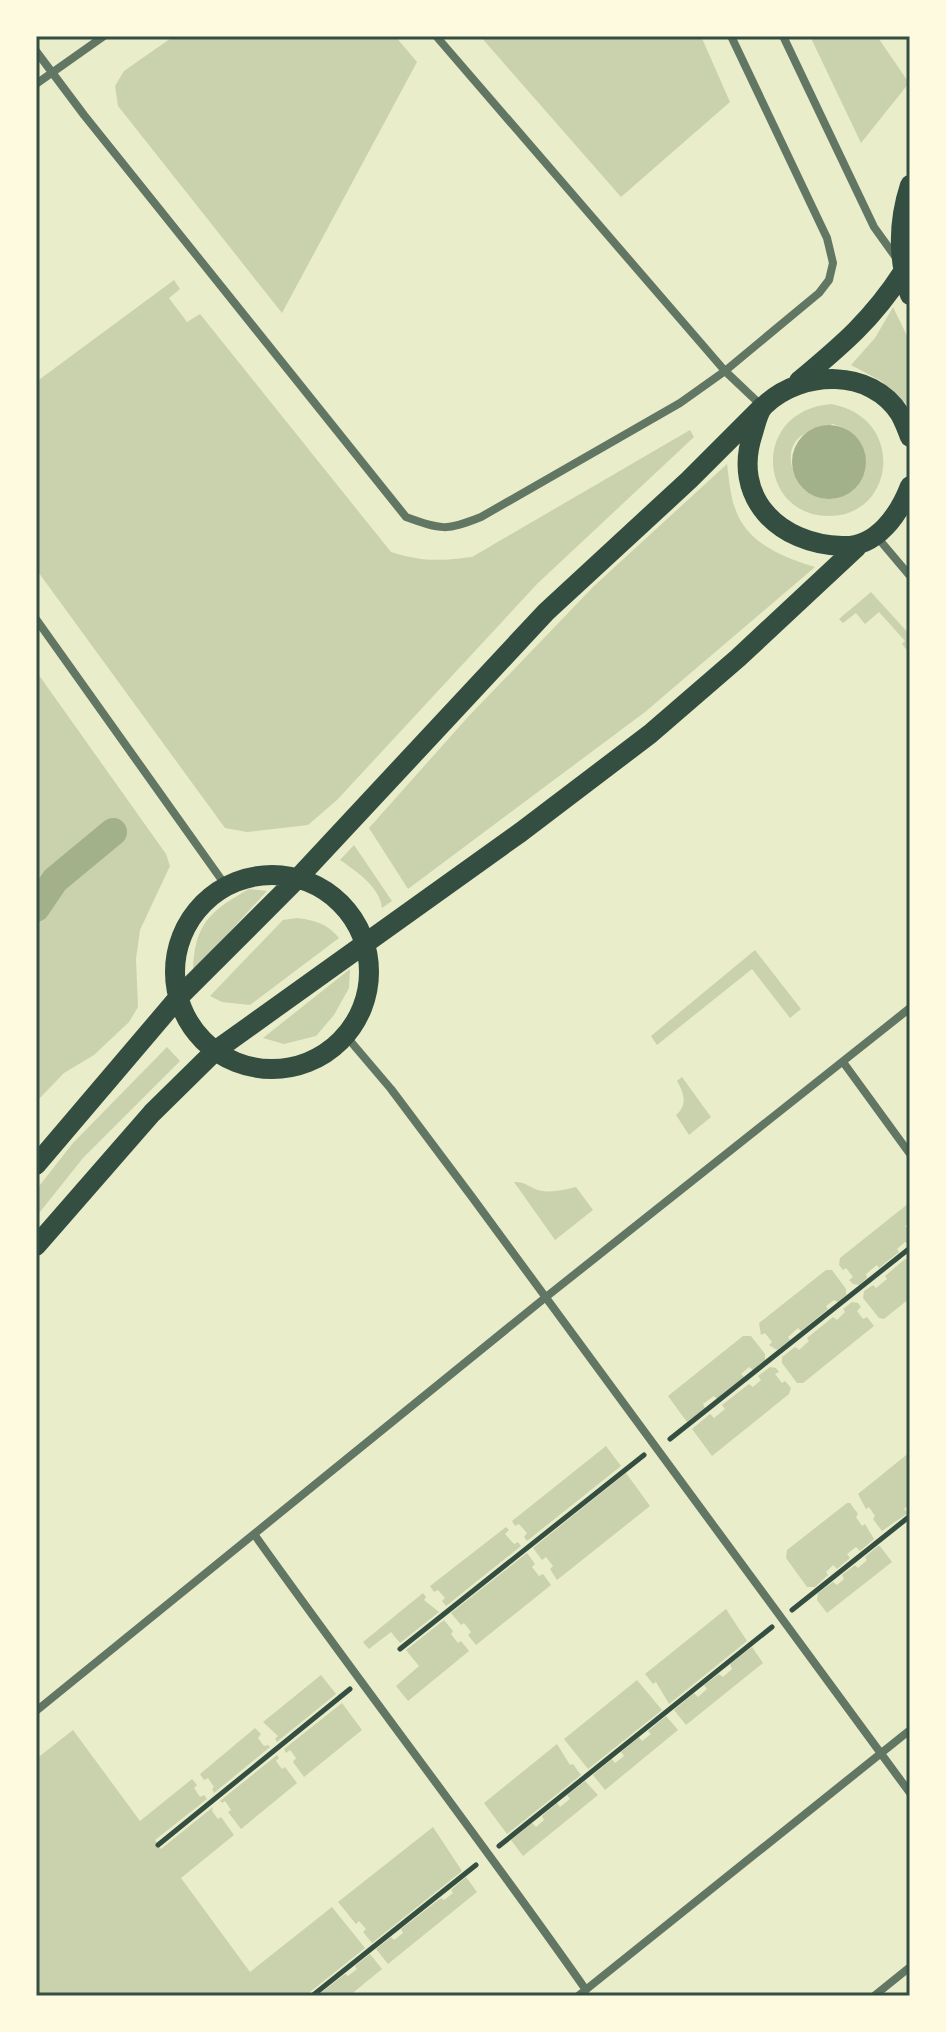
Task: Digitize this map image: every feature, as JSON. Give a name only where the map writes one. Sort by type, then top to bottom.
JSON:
[{"type":"main road","points":[[910,185],[900,234],[902,268],[910,295]]},
{"type":"main road","points":[[36,1165],[178,998],[298,878],[546,612],[689,480],[763,406],[791,388],[856,333],[887,295],[902,268]]},
{"type":"main road","points":[[791,388],[810,380],[843,379],[875,390],[899,412],[910,437]]},
{"type":"main road","points":[[763,406],[748,448],[748,476],[758,502],[775,524],[799,539],[826,546],[857,547]]},
{"type":"main road","points":[[36,1246],[152,1113],[215,1051],[521,832],[650,734],[738,658],[857,547],[876,536],[906,504],[910,486]]},
{"type":"main road","points":[[273,874],[298,878],[320,887],[339,901],[355,920],[365,942],[369,975],[363,1008],[346,1036],[324,1055],[298,1066],[269,1069],[241,1064],[215,1051],[192,1028],[178,998],[175,972],[178,946],[188,922],[204,901],[226,886],[249,877],[273,874]]},
{"type":"street","points":[[36,84],[104,36]]},
{"type":"street","points":[[436,36],[725,371],[763,406]]},
{"type":"street","points":[[36,51],[406,517],[432,527],[452,528],[481,517],[680,403],[725,371],[819,293],[829,280],[833,263],[827,238],[731,36]]},
{"type":"street","points":[[783,36],[874,227],[902,268]]},
{"type":"street","points":[[876,536],[910,576]]},
{"type":"street","points":[[36,619],[226,886]]},
{"type":"street","points":[[36,1711],[546,1297],[910,1008]]},
{"type":"street","points":[[346,1036],[391,1089],[546,1297],[910,1793]]},
{"type":"street","points":[[843,1062],[910,1154]]},
{"type":"street","points":[[254,1534],[490,1853],[586,1990]]},
{"type":"street","points":[[578,1996],[910,1730]]},
{"type":"street","points":[[874,1996],[910,1967]]},
{"type":"path","points":[[400,1649],[627,1467],[685,1429],[910,1248]]},
{"type":"path","points":[[312,1996],[910,1516]]},
{"type":"path","points":[[158,1845],[360,1681]]},
{"type":"shaded area","points":[[174,36],[395,36],[417,62],[282,313],[118,106],[115,86],[124,71]]},
{"type":"shaded area","points":[[480,36],[701,36],[730,102],[621,197]]},
{"type":"shaded area","points":[[810,36],[877,36],[909,83],[861,143]]},
{"type":"shaded area","points":[[174,280],[180,289],[169,298],[187,322],[200,314],[391,552],[431,560],[472,557],[690,430],[694,437],[537,584],[337,800],[308,825],[247,832],[225,828],[36,569],[36,382]]},
{"type":"shaded area","points":[[893,307],[910,342],[910,407],[881,381],[851,365],[875,338]]},
{"type":"shaded area","points":[[831,404],[855,413],[872,427],[881,445],[883,465],[879,484],[868,500],[851,512],[829,516],[805,511],[788,499],[777,482],[773,463],[776,443],[787,424],[805,411]],"holes":[[[833,424],[844,428],[859,441],[804,490],[791,463],[795,442],[804,434]]]},
{"type":"shaded area","points":[[822,425],[836,425],[850,431],[860,441],[866,462],[860,483],[850,493],[836,499],[822,499],[808,493],[798,483],[792,469],[792,455],[798,441],[808,431]]},
{"type":"shaded area","points":[[727,464],[733,503],[748,531],[779,554],[815,567],[645,712],[408,889],[369,828],[467,718],[594,586]]},
{"type":"shaded area","points":[[871,592],[910,635],[910,654],[902,644],[905,641],[879,612],[865,624],[856,613],[843,623],[839,619]]},
{"type":"shaded area","points":[[36,671],[166,854],[170,866],[140,930],[136,959],[138,1007],[129,1022],[94,1055],[64,1073],[36,1102]]},
{"type":"shaded area","points":[[354,845],[392,901],[382,908],[372,886],[340,860]]},
{"type":"shaded area","points":[[249,889],[267,891],[193,972],[197,942],[207,921],[224,904]]},
{"type":"shaded area","points":[[297,918],[320,924],[339,938],[250,1005],[222,1002],[210,996],[283,920]]},
{"type":"shaded area","points":[[755,950],[801,1009],[790,1018],[752,969],[657,1045],[651,1036]]},
{"type":"shaded area","points":[[350,969],[349,988],[334,1015],[316,1036],[284,1044],[263,1038]]},
{"type":"shaded area","points":[[167,1047],[180,1061],[83,1158],[36,1217],[36,1190],[73,1143]]},
{"type":"shaded area","points":[[682,1077],[711,1117],[689,1135],[676,1115],[683,1103],[677,1081]]},
{"type":"shaded area","points":[[514,1182],[544,1191],[576,1187],[593,1210],[555,1240]]},
{"type":"shaded area","points":[[909,1203],[910,1223],[905,1226],[910,1232],[910,1244],[905,1242],[897,1249],[899,1252],[866,1274],[867,1278],[859,1285],[853,1284],[849,1280],[853,1277],[839,1265],[840,1258]]},
{"type":"shaded area","points":[[905,1259],[910,1261],[910,1298],[884,1319],[879,1318],[863,1298],[864,1291],[873,1285],[876,1288]]},
{"type":"shaded area","points":[[826,1270],[832,1270],[846,1289],[846,1295],[826,1306],[828,1309],[801,1331],[798,1328],[788,1337],[790,1340],[777,1350],[769,1345],[772,1342],[765,1333],[761,1335],[759,1323]]},
{"type":"shaded area","points":[[852,1302],[858,1303],[861,1307],[857,1311],[874,1326],[803,1383],[797,1383],[782,1363],[782,1357],[795,1347],[799,1350],[809,1341],[807,1338],[833,1317],[837,1320],[845,1312],[843,1309]]},
{"type":"shaded area","points":[[743,1336],[751,1336],[765,1354],[765,1360],[753,1370],[749,1367],[741,1374],[744,1377],[717,1399],[714,1396],[703,1404],[705,1408],[687,1422],[668,1396]]},
{"type":"shaded area","points":[[770,1367],[776,1368],[779,1372],[775,1374],[791,1388],[789,1394],[712,1456],[692,1429],[710,1414],[714,1418],[725,1409],[722,1405],[749,1384],[753,1387],[761,1380],[758,1376]]},
{"type":"shaded area","points":[[606,1446],[621,1466],[527,1541],[524,1537],[527,1533],[512,1521]]},
{"type":"shaded area","points":[[910,1452],[910,1504],[904,1509],[908,1513],[882,1531],[858,1494]]},
{"type":"shaded area","points":[[626,1473],[650,1506],[557,1580],[550,1569],[553,1566],[546,1557],[542,1560],[533,1548]]},
{"type":"shaded area","points":[[850,1503],[862,1526],[865,1524],[874,1539],[860,1551],[856,1547],[847,1554],[850,1558],[837,1569],[833,1565],[826,1572],[828,1575],[815,1587],[807,1587],[786,1558],[787,1550]]},
{"type":"shaded area","points":[[506,1527],[509,1530],[505,1534],[514,1544],[518,1542],[521,1546],[446,1606],[442,1601],[445,1598],[430,1586]]},
{"type":"shaded area","points":[[878,1546],[892,1562],[827,1613],[817,1600],[818,1593],[833,1582],[837,1585],[844,1579],[842,1575],[855,1565],[858,1568]]},
{"type":"shaded area","points":[[527,1553],[535,1564],[532,1567],[539,1576],[543,1574],[551,1585],[476,1645],[464,1623],[461,1625],[451,1613]]},
{"type":"shaded area","points":[[423,1593],[426,1597],[424,1600],[439,1612],[400,1643],[391,1632],[369,1649],[363,1642]]},
{"type":"shaded area","points":[[726,1609],[747,1641],[669,1704],[656,1682],[653,1684],[645,1674]]},
{"type":"shaded area","points":[[444,1620],[458,1643],[461,1641],[469,1651],[408,1701],[396,1686],[419,1666],[406,1650]]},
{"type":"shaded area","points":[[752,1647],[763,1663],[686,1725],[674,1710],[694,1693],[698,1697],[707,1689],[704,1685],[719,1674],[723,1677],[732,1669],[730,1664]]},
{"type":"shaded area","points":[[321,1675],[336,1694],[277,1742],[275,1739],[278,1736],[263,1722]]},
{"type":"shaded area","points":[[637,1680],[662,1710],[588,1769],[564,1739]]},
{"type":"shaded area","points":[[342,1703],[362,1730],[304,1777],[293,1762],[296,1758],[290,1750],[286,1753],[284,1749]]},
{"type":"shaded area","points":[[666,1716],[678,1730],[605,1790],[593,1775],[612,1759],[615,1763],[624,1756],[621,1752],[639,1737],[642,1741],[651,1734],[648,1731]]},
{"type":"shaded area","points":[[255,1728],[261,1734],[258,1738],[264,1746],[270,1747],[214,1793],[208,1778],[204,1780],[200,1774]]},
{"type":"shaded area","points":[[73,1730],[140,1821],[192,1779],[197,1785],[194,1788],[200,1797],[204,1795],[207,1799],[155,1840],[161,1849],[213,1807],[212,1811],[218,1819],[221,1817],[234,1835],[181,1878],[250,1972],[332,1907],[365,1948],[305,1996],[36,1996],[36,1759]]},
{"type":"shaded area","points":[[557,1744],[570,1765],[573,1764],[581,1775],[507,1834],[484,1803]]},
{"type":"shaded area","points":[[277,1755],[279,1758],[276,1761],[297,1783],[241,1829],[228,1812],[231,1810],[225,1801],[220,1801]]},
{"type":"shaded area","points":[[585,1781],[598,1795],[523,1856],[511,1840],[532,1823],[536,1827],[544,1820],[542,1816],[557,1803],[560,1807],[570,1799],[567,1795]]},
{"type":"shaded area","points":[[433,1827],[462,1871],[372,1943],[363,1932],[366,1929],[359,1921],[356,1924],[338,1902]]},
{"type":"shaded area","points":[[466,1877],[477,1892],[388,1964],[376,1949],[391,1937],[394,1940],[403,1933],[401,1929],[441,1898],[444,1900],[453,1893],[451,1890]]},
{"type":"shaded area","points":[[370,1954],[382,1969],[349,1996],[317,1996],[345,1974],[348,1976],[357,1969],[355,1966]]},
{"type":"waterway","points":[[36,908],[55,880],[113,832]]}]
